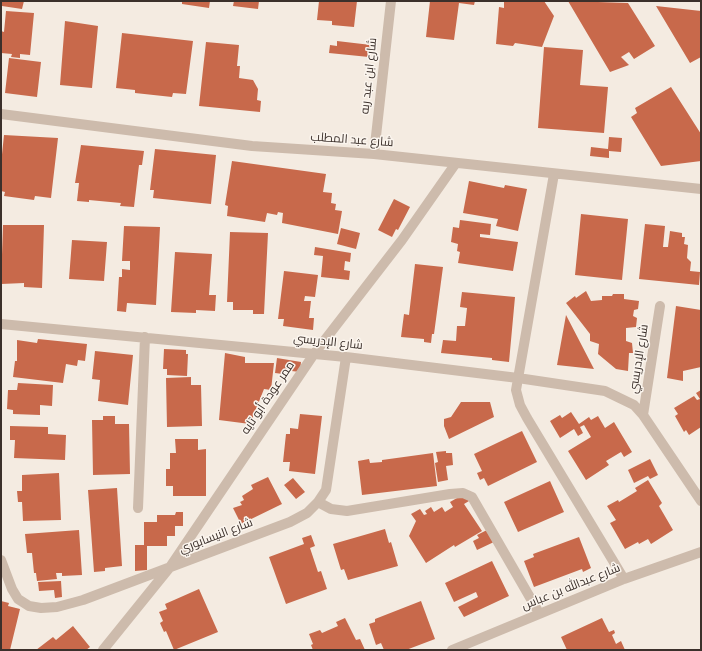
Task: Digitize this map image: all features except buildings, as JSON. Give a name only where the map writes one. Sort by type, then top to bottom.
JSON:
[{"type":"street","name":"شارع ابن عبد ربه","points":[[374,154],[390,1]]},
{"type":"street","name":"شارع عبد المطلب","points":[[1,114],[252,146],[374,154],[701,189]]},
{"type":"street","name":"ممر عودة أبو تايه","points":[[104,650],[170,567],[314,354],[402,240],[456,163]]},
{"type":"street","points":[[554,174],[516,390],[520,405],[527,418],[624,579]]},
{"type":"street","name":"شارع الإدريسي","points":[[643,415],[660,306]]},
{"type":"street","name":"شارع الإدريسي","points":[[1,324],[346,357],[518,378],[605,392],[634,405],[643,415],[701,501]]},
{"type":"street","points":[[138,508],[145,337]]},
{"type":"street","name":"شارع النيسابوري","points":[[1,560],[12,589],[18,599],[29,606],[41,608],[57,607],[83,600],[290,522],[307,513],[318,502],[326,490],[330,475],[346,357]]},
{"type":"street","points":[[318,502],[331,509],[347,511],[450,494],[463,494],[472,497],[539,613]]},
{"type":"street","name":"شارع عبدالله بن عباس","points":[[452,650],[624,579],[701,552]]}]
